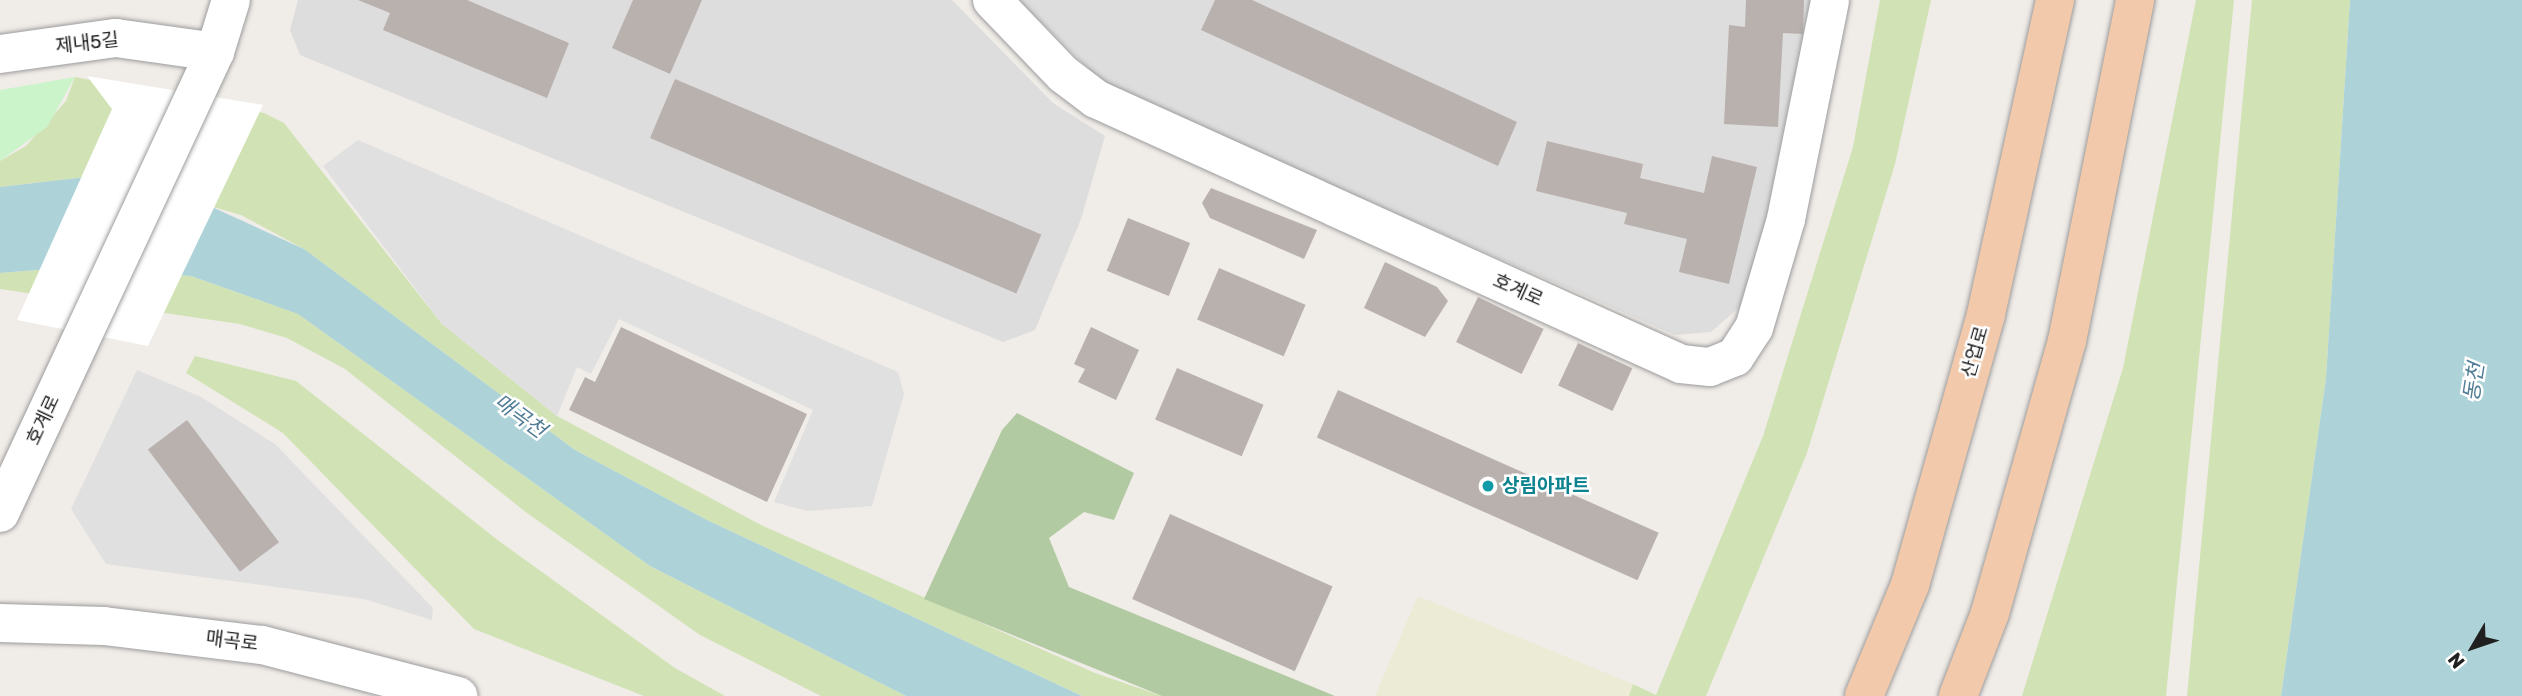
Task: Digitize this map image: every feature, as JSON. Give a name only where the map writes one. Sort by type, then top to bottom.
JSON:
[{"type":"main road","name":"산업로","points":[[1864,696],[1910,584],[1986,314],[2055,0]]},
{"type":"main road","points":[[1958,696],[1990,613],[2067,341],[2135,0]]},
{"type":"street","points":[[215,52],[231,0]]},
{"type":"street","name":"호계로","points":[[992,0],[1063,74],[1096,99],[1681,364],[1710,367],[1735,357],[1754,328],[1786,219],[1830,0]]},
{"type":"street","name":"제내5길","points":[[0,54],[116,38],[215,52]]},
{"type":"street","name":"호계로","points":[[0,513],[215,52]]},
{"type":"street","points":[[0,467],[34,439]]},
{"type":"street","name":"매곡로","points":[[0,623],[104,626],[262,645],[458,696]]},
{"type":"shaded area","points":[[298,0],[952,0],[1053,103],[1105,136],[1081,219],[1035,330],[1003,342],[300,55],[290,30]]},
{"type":"shaded area","points":[[1019,0],[1816,0],[1771,216],[1743,304],[1711,332],[1675,335],[1107,87]]},
{"type":"shaded area","points":[[358,140],[898,372],[904,394],[872,506],[808,511],[774,502],[813,410],[619,319],[591,374],[577,367],[557,416],[442,324],[323,166]]},
{"type":"shaded area","points":[[137,370],[201,397],[275,444],[433,608],[432,620],[364,599],[106,564],[71,509]]},
{"type":"green space","points":[[1880,0],[1931,0],[1895,164],[1807,453],[1706,696],[1629,696],[1633,684],[1656,695],[1763,436],[1853,147]]},
{"type":"green space","points":[[2196,0],[2234,0],[2166,696],[2022,696],[2123,368]]},
{"type":"green space","points":[[2252,0],[2350,0],[2326,378],[2281,696],[2187,696]]},
{"type":"green space","points":[[75,77],[264,113],[284,123],[442,324],[557,416],[761,525],[1095,673],[1162,696],[1082,696],[707,520],[575,450],[304,249],[241,215],[103,175],[0,187],[0,161],[26,146],[66,101]]},
{"type":"green space","points":[[75,77],[47,127],[0,161],[0,90]]},
{"type":"green space","points":[[74,267],[191,276],[298,314],[650,566],[906,696],[821,696],[700,635],[527,513],[345,369],[287,338],[240,324],[0,289],[0,273]]},
{"type":"green space","points":[[195,356],[296,381],[499,541],[675,668],[725,696],[644,696],[474,629],[283,433],[186,373]]},
{"type":"green space","points":[[1017,413],[1134,473],[1114,520],[1084,512],[1049,538],[1069,587],[1335,696],[1162,696],[924,599],[1002,430]]},
{"type":"green space","points":[[1418,596],[1633,684],[1629,696],[1375,696]]},
{"type":"water","name":"동천","points":[[2350,0],[2522,0],[2522,696],[2281,696],[2326,378]]},
{"type":"water","name":"매곡천","points":[[103,175],[168,187],[304,249],[575,450],[707,520],[1082,696],[906,696],[650,566],[298,314],[191,276],[74,267],[0,273],[0,187]]},
{"type":"pier","points":[[87,76],[263,105],[148,346],[17,320],[112,109]]},
{"type":"building","points":[[358,0],[467,0],[569,43],[547,98],[383,30],[390,13]]},
{"type":"building","points":[[633,0],[702,0],[670,74],[612,48]]},
{"type":"building","points":[[1215,0],[1252,0],[1517,122],[1498,166],[1201,30]]},
{"type":"building","points":[[1746,0],[1804,0],[1803,34],[1783,33],[1778,127],[1724,124],[1729,25],[1745,27]]},
{"type":"building","points":[[675,79],[1041,235],[1016,293],[650,138]]},
{"type":"building","points":[[1547,141],[1643,164],[1640,178],[1704,193],[1712,156],[1757,167],[1729,284],[1679,272],[1687,239],[1624,224],[1627,213],[1536,191]]},
{"type":"building","points":[[1211,188],[1317,230],[1304,259],[1210,218],[1202,203]]},
{"type":"building","points":[[1128,218],[1190,243],[1169,296],[1107,271]]},
{"type":"building","points":[[1385,262],[1437,287],[1448,301],[1425,337],[1364,308]]},
{"type":"building","points":[[1219,268],[1306,305],[1284,356],[1197,320]]},
{"type":"building","points":[[1478,297],[1544,329],[1522,374],[1456,342]]},
{"type":"building","points":[[621,327],[807,414],[767,502],[569,410],[585,377],[595,382]]},
{"type":"building","points":[[1091,327],[1139,350],[1116,400],[1078,382],[1085,369],[1074,364]]},
{"type":"building","points":[[1578,343],[1632,368],[1613,411],[1558,386]]},
{"type":"building","points":[[1177,368],[1264,405],[1242,456],[1155,420]]},
{"type":"building","name":"상림아파트","points":[[1338,390],[1659,533],[1638,580],[1317,438]]},
{"type":"building","points":[[187,420],[279,542],[240,572],[148,449]]},
{"type":"building","points":[[1170,514],[1333,586],[1295,671],[1132,599]]},
{"type":"place","name":"상림아파트","points":[[1488,486]]}]
